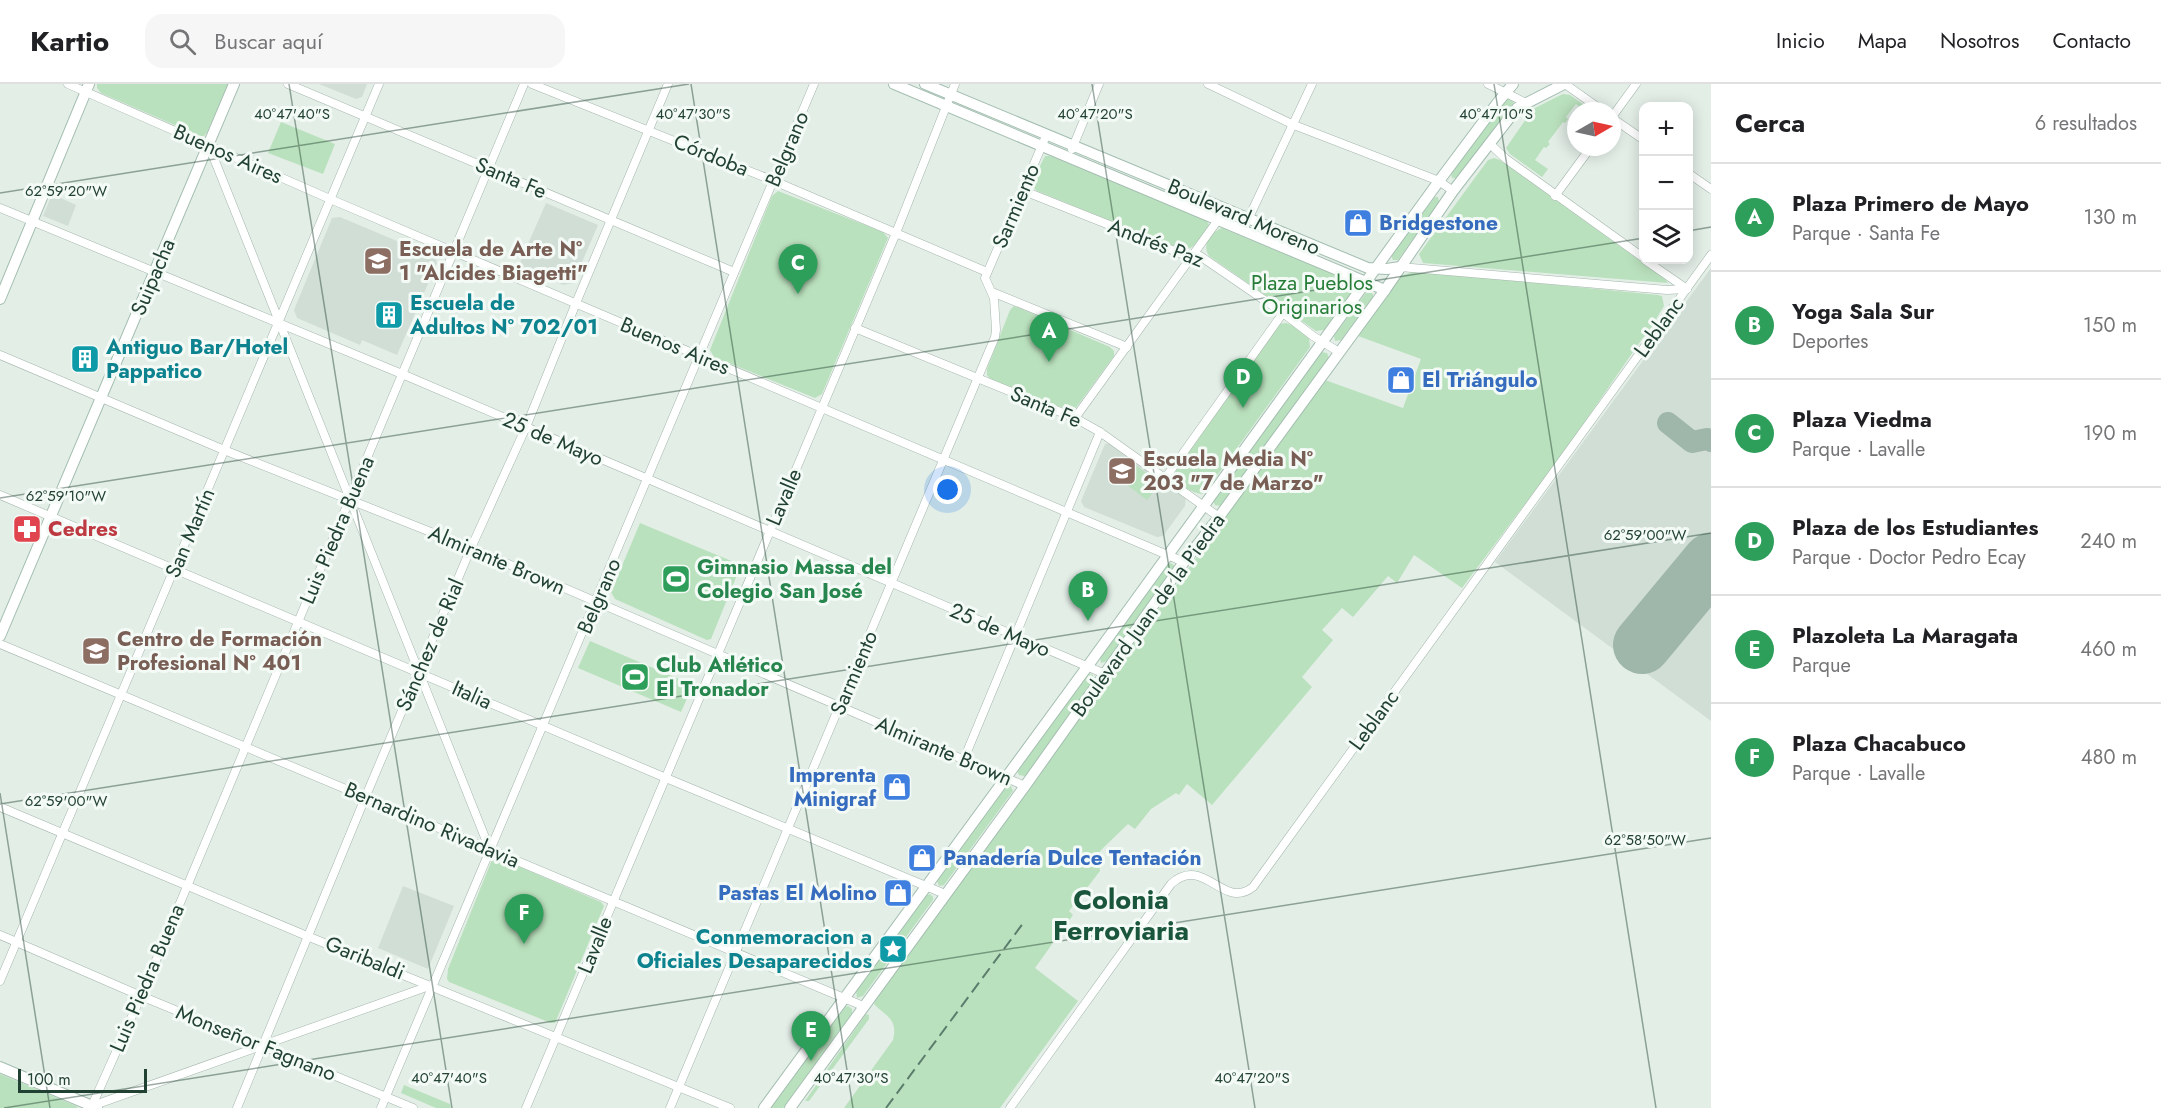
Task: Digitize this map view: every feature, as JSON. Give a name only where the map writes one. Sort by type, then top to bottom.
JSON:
[{"type":"main road","name":"Suipacha","points":[[0,636],[234,84]]},
{"type":"main road","name":"Boulevard Moreno","points":[[894,84],[947,108],[1044,141],[1073,147],[1368,268],[1400,267]]},
{"type":"main road","name":"Boulevard Moreno","points":[[925,84],[1044,141],[1068,158],[1385,290]]},
{"type":"main road","name":"Boulevard Juan de la Piedra","points":[[790,1108],[1025,786],[1184,562],[1385,290],[1454,191],[1517,108],[1547,89],[1565,84]]},
{"type":"main road","points":[[0,299],[87,88]]},
{"type":"main road","name":"Boulevard Juan de la Piedra","points":[[764,1108],[1088,667],[1439,181],[1510,88]]},
{"type":"main road","points":[[0,1067],[93,1107]]},
{"type":"street","name":"Buenos Aires","points":[[68,84],[87,88],[209,146],[330,199],[1184,562]]},
{"type":"street","name":"Santa Fe","points":[[288,84],[734,272]]},
{"type":"street","name":"San Martín","points":[[0,981],[379,84]]},
{"type":"street","name":"Luis Piedra Buena","points":[[93,1107],[525,84]]},
{"type":"street","name":"Córdoba","points":[[532,84],[774,181],[987,272]]},
{"type":"street","name":"Sánchez de Rial","points":[[237,1108],[365,798],[471,548],[526,427],[668,84]]},
{"type":"street","name":"Belgrano","points":[[381,1108],[814,84]]},
{"type":"street","name":"Lavalle","points":[[526,1108],[896,233],[956,84]]},
{"type":"street","name":"Sarmiento","points":[[1068,158],[1099,84]]},
{"type":"street","points":[[1208,84],[1294,125],[1439,181],[1454,191]]},
{"type":"street","points":[[1243,230],[1312,84]]},
{"type":"street","points":[[1488,84],[1510,88],[1526,102]]},
{"type":"street","points":[[1565,84],[1590,102]]},
{"type":"street","points":[[1621,105],[1636,84]]},
{"type":"street","points":[[1621,124],[1639,137]]},
{"type":"street","name":"Sarmiento","points":[[670,1108],[978,379],[996,330],[992,292],[986,278],[987,272],[1044,141]]},
{"type":"street","points":[[1490,144],[1555,196],[1639,255]]},
{"type":"street","points":[[209,146],[490,850]]},
{"type":"street","points":[[1555,196],[1584,156]]},
{"type":"street","points":[[1693,176],[1711,189]]},
{"type":"street","name":"Andrés Paz","points":[[1024,191],[1182,254],[1200,256],[1339,352]]},
{"type":"street","name":"25 de Mayo","points":[[0,208],[279,322],[1105,674]]},
{"type":"street","points":[[1075,418],[1224,209]]},
{"type":"street","name":"Leblanc","points":[[1010,1108],[1170,884],[1179,876],[1189,873],[1210,881],[1232,894],[1238,895],[1253,888],[1711,255]]},
{"type":"street","points":[[1651,264],[1687,289]]},
{"type":"street","name":"Boulevard Moreno","points":[[1400,267],[1666,290],[1687,289]]},
{"type":"street","points":[[992,292],[1127,347]]},
{"type":"street","points":[[1166,477],[1283,312]]},
{"type":"street","name":"Santa Fe","points":[[855,328],[1075,418],[1100,432],[1166,477],[1219,517]]},
{"type":"street","name":"Almirante Brown","points":[[0,354],[224,450],[471,548],[1025,786]]},
{"type":"street","points":[[964,759],[1100,432]]},
{"type":"street","name":"Italia","points":[[0,495],[788,830],[945,894]]},
{"type":"street","name":"Bernardino Rivadavia","points":[[0,644],[863,1006]]},
{"type":"street","name":"Garibaldi","points":[[0,807],[308,936],[433,985],[730,1108]]},
{"type":"street","name":"Monseñor Fagnano","points":[[0,935],[413,1108]]},
{"type":"street","points":[[93,1107],[433,985]]},
{"type":"shaded area","points":[[319,84],[367,84],[362,97],[356,99]]},
{"type":"shaded area","points":[[52,194],[76,205],[68,226],[43,216]]},
{"type":"shaded area","points":[[546,203],[598,225],[573,283],[563,285],[518,267]]},
{"type":"shaded area","points":[[340,217],[435,257],[437,263],[397,355],[362,340],[360,345],[297,318],[294,310],[332,218]]},
{"type":"shaded area","points":[[1711,268],[1711,721],[1495,562]]},
{"type":"shaded area","name":"Escuela Media Nº 203 \"7 de Marzo\"","points":[[1111,443],[1186,497],[1185,506],[1163,536],[1157,537],[1084,507],[1081,501],[1105,444]]},
{"type":"shaded area","points":[[403,886],[454,906],[428,969],[378,948]]},
{"type":"green space","points":[[97,84],[228,84],[207,132],[204,136],[200,136],[101,93]]},
{"type":"green space","points":[[1563,94],[1570,95],[1580,102],[1567,102],[1567,120],[1563,122],[1548,142],[1550,144],[1544,147],[1535,160],[1548,169],[1542,177],[1510,154],[1506,148],[1533,109]]},
{"type":"green space","points":[[1507,96],[1516,99],[1457,178],[1452,178],[1451,173]]},
{"type":"green space","points":[[281,122],[335,144],[323,174],[268,153]]},
{"type":"green space","points":[[1045,156],[1050,156],[1207,221],[1209,225],[1195,245],[1182,250],[1037,191],[1033,187],[1033,180]]},
{"type":"green space","points":[[1494,158],[1500,160],[1639,260],[1639,264],[1645,264],[1668,283],[1423,263],[1419,254],[1488,160]]},
{"type":"green space","points":[[778,191],[883,232],[888,238],[822,394],[815,398],[714,357],[710,350],[772,196]]},
{"type":"green space","points":[[1435,197],[1438,197],[1439,202],[1398,260],[1393,260],[1391,255]]},
{"type":"green space","name":"Plaza Pueblos Originarios","points":[[1222,228],[1354,283],[1356,287],[1324,330],[1316,331],[1209,256],[1206,248],[1208,240]]},
{"type":"green space","points":[[1416,271],[1658,295],[1662,296],[1664,306],[1563,453],[1462,588],[1414,555],[1397,583],[1388,576],[1353,617],[1342,608],[1322,630],[1333,640],[1302,677],[1312,687],[1212,805],[1187,784],[1179,795],[1176,793],[1151,809],[1135,829],[1128,824],[1102,849],[1099,853],[1100,871],[1069,911],[1073,915],[1035,968],[1078,1001],[1000,1108],[844,1108],[893,1040],[893,1023],[874,1004],[876,999],[1325,380],[1403,408],[1421,359],[1358,336],[1400,276]]},
{"type":"green space","points":[[1368,290],[1373,297],[1341,340],[1335,341],[1334,336]]},
{"type":"green space","points":[[1014,306],[1110,347],[1114,351],[1114,356],[1075,409],[1071,411],[990,379],[987,375],[987,369],[1010,310]]},
{"type":"green space","points":[[1286,323],[1309,338],[1310,347],[1206,491],[1202,494],[1186,488],[1174,475],[1177,469],[1279,324]]},
{"type":"green space","points":[[1321,352],[1327,353],[1329,358],[1221,506],[1215,505],[1213,500]]},
{"type":"green space","points":[[1131,462],[1160,483],[1147,500],[1119,479]]},
{"type":"green space","name":"Gimnasio Massa del Colegio San José","points":[[640,523],[741,565],[711,639],[707,640],[615,599],[611,592]]},
{"type":"green space","points":[[1171,563],[1176,567],[1108,661],[1101,663],[1100,656],[1167,565]]},
{"type":"green space","name":"Club Atlético El Tronador","points":[[590,641],[693,685],[681,712],[578,668]]},
{"type":"green space","points":[[1090,674],[1093,675],[1094,680],[1025,776],[1019,775],[1017,771]]},
{"type":"green space","points":[[1006,786],[1011,786],[1013,791],[944,885],[939,886],[937,881]]},
{"type":"green space","points":[[495,858],[601,902],[604,906],[555,1023],[449,982],[447,979],[448,969],[491,862]]},
{"type":"green space","points":[[930,894],[933,900],[863,996],[857,998],[856,991]]},
{"type":"green space","points":[[845,1007],[852,1009],[852,1013],[783,1108],[770,1108]]},
{"type":"green space","points":[[866,1014],[869,1015],[869,1019],[809,1101],[805,1101]]},
{"type":"green space","points":[[0,1074],[76,1106],[78,1108],[0,1108]]},
{"type":"green space","points":[[404,1085],[450,1104],[451,1108],[436,1108],[401,1093]]},
{"type":"taxiway","points":[[1668,423],[1692,442],[1707,439],[1711,441]]},
{"type":"runway","points":[[1642,645],[1711,562]]},
{"type":"railway","points":[[886,1108],[1024,922]]},
{"type":"place","name":"Bridgestone","points":[[1358,223]]},
{"type":"place","name":"Escuela de Arte N° 1 \"Alcides Biagetti\"","points":[[378,261]]},
{"type":"place","name":"Plaza Viedma","points":[[798,294]]},
{"type":"place","name":"Escuela de Adultos N° 702/01","points":[[389,315]]},
{"type":"place","name":"Antiguo Bar/Hotel Pappatico","points":[[85,359]]},
{"type":"place","name":"Plaza Primero de Mayo","points":[[1049,362]]},
{"type":"place","name":"El Triángulo","points":[[1401,380]]},
{"type":"place","name":"Plaza de los Estudiantes","points":[[1243,408]]},
{"type":"place","name":"Escuela Media Nº 203 \"7 de Marzo\"","points":[[1122,471]]},
{"type":"place","name":"Cedres","points":[[27,529]]},
{"type":"place","name":"Gimnasio Massa del Colegio San José","points":[[676,579]]},
{"type":"place","name":"Yoga Sala Sur","points":[[1088,621]]},
{"type":"place","name":"Centro de Formación Profesional N° 401","points":[[96,651]]},
{"type":"place","name":"Club Atlético El Tronador","points":[[635,677]]},
{"type":"place","name":"Imprenta Minigraf","points":[[897,787]]},
{"type":"place","name":"Panadería Dulce Tentación","points":[[922,858]]},
{"type":"place","name":"Pastas El Molino","points":[[898,893]]},
{"type":"place","name":"Plaza Chacabuco","points":[[524,944]]},
{"type":"place","name":"Conmemoracion a Oficiales Desaparecidos","points":[[893,949]]},
{"type":"place","name":"Plazoleta La Maragata","points":[[811,1061]]},
{"type":"district","name":"Colonia Ferroviaria","points":[[1121,914]]}]
